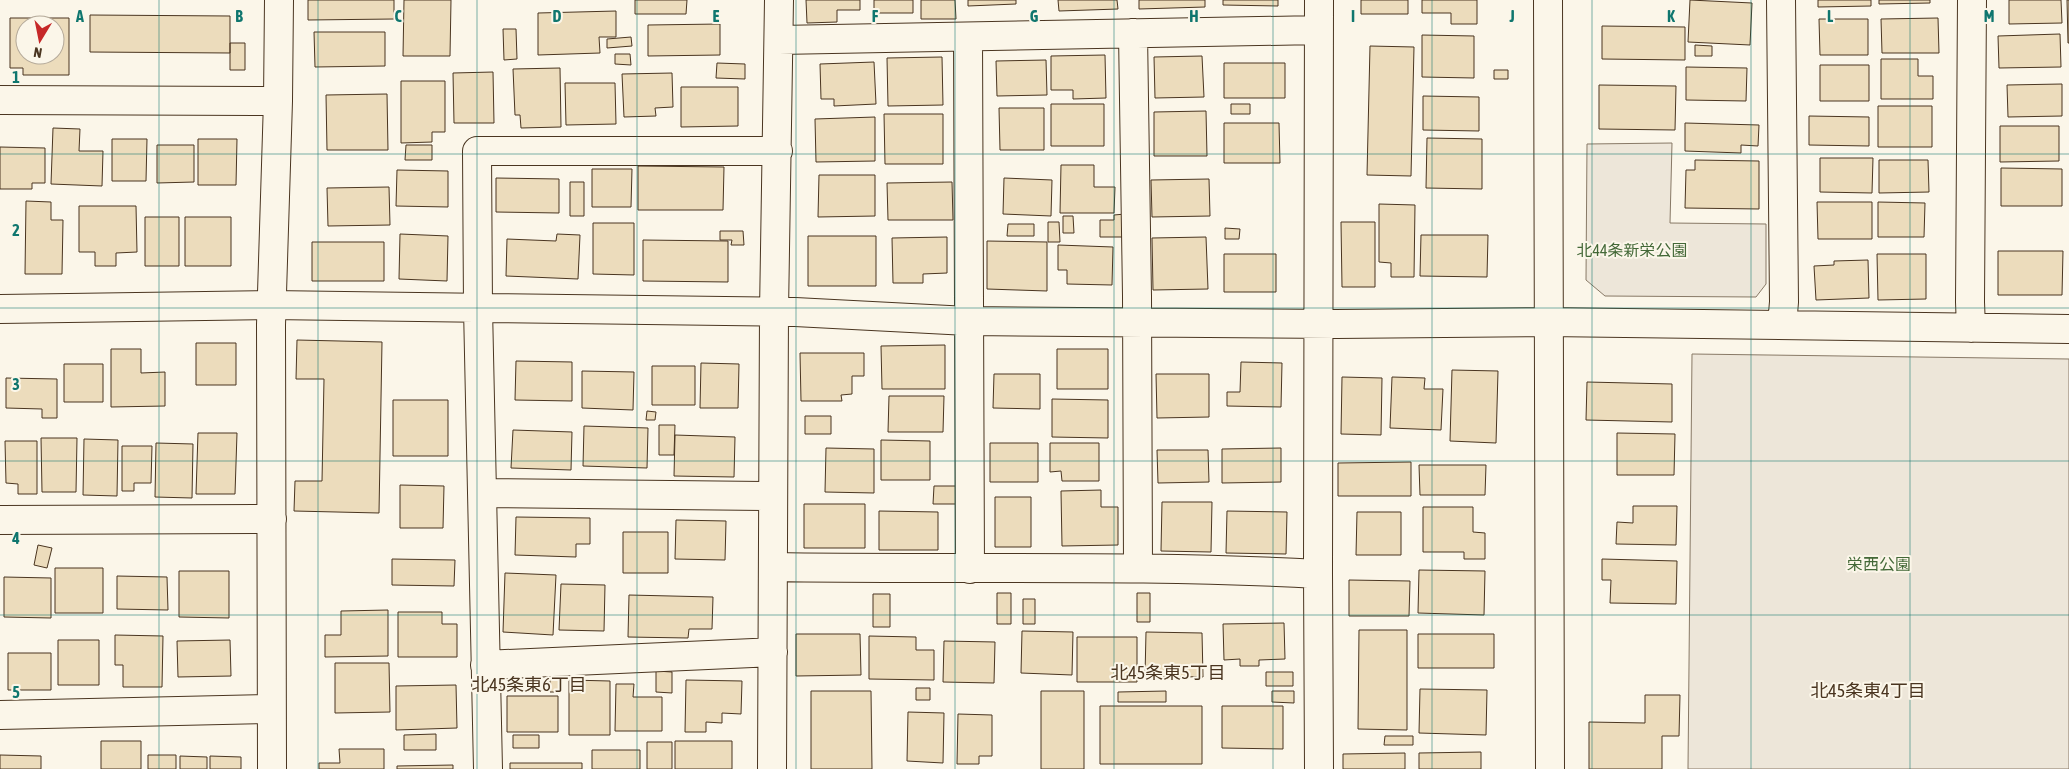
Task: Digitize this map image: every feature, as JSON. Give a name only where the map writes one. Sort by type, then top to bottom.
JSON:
[{"type":"street","points":[[272,769],[270,709],[272,519],[271,305],[278,101],[279,0]]},
{"type":"street","points":[[772,769],[774,312],[779,0]]},
{"type":"street","points":[[1319,0],[1319,769]]},
{"type":"street","points":[[1548,0],[1550,769]]},
{"type":"street","points":[[1782,0],[1784,302],[1782,325]]},
{"type":"street","points":[[1971,328],[1972,0]]},
{"type":"street","points":[[779,40],[1319,30]]},
{"type":"street","points":[[1133,33],[1138,568]]},
{"type":"street","points":[[968,37],[970,569]]},
{"type":"street","points":[[0,100],[278,101]]},
{"type":"street","points":[[488,769],[478,308],[477,151],[778,151]]},
{"type":"street","points":[[0,309],[271,305],[774,312],[968,320],[1318,324],[1548,322],[2069,329]]},
{"type":"street","points":[[482,493],[773,496]]},
{"type":"street","points":[[0,520],[272,519]]},
{"type":"street","points":[[773,567],[1138,568],[1318,574]]},
{"type":"street","points":[[485,665],[773,652]]},
{"type":"street","points":[[0,715],[270,709]]},
{"type":"green space","name":"北44条新栄公園","points":[[1672,143],[1670,223],[1766,224],[1766,284],[1756,297],[1605,296],[1586,280],[1587,144]]},
{"type":"green space","name":"栄西公園","points":[[1692,354],[2069,359],[2069,769],[1688,769]]},
{"type":"building","points":[[308,0],[394,0],[394,19],[308,20]]},
{"type":"building","points":[[404,0],[451,0],[450,56],[403,56]]},
{"type":"building","points":[[635,0],[687,0],[686,14],[635,14]]},
{"type":"building","points":[[806,0],[860,0],[860,10],[837,10],[837,22],[807,23]]},
{"type":"building","points":[[874,0],[913,0],[913,13],[874,13]]},
{"type":"building","points":[[921,0],[955,0],[956,19],[921,19]]},
{"type":"building","points":[[968,0],[1016,0],[1016,4],[968,6]]},
{"type":"building","points":[[1058,0],[1117,0],[1118,9],[1059,11]]},
{"type":"building","points":[[1139,0],[1205,0],[1205,7],[1139,9]]},
{"type":"building","points":[[1223,0],[1278,0],[1278,6],[1223,5]]},
{"type":"building","points":[[1361,0],[1408,0],[1408,14],[1361,14]]},
{"type":"building","points":[[1422,0],[1477,0],[1477,24],[1451,24],[1451,13],[1422,13]]},
{"type":"building","points":[[1690,0],[1752,3],[1750,45],[1688,42]]},
{"type":"building","points":[[1818,0],[1871,0],[1871,6],[1818,7]]},
{"type":"building","points":[[1879,0],[1930,0],[1930,3],[1879,4]]},
{"type":"building","points":[[2009,0],[2061,0],[2062,23],[2009,24]]},
{"type":"building","points":[[2067,0],[2069,0],[2069,43],[2068,43]]},
{"type":"building","points":[[616,11],[616,37],[599,37],[600,53],[538,55],[538,13]]},
{"type":"building","points":[[90,15],[230,16],[230,53],[90,52]]},
{"type":"building","points":[[10,18],[15,18],[15,65],[65,65],[65,18],[69,18],[69,75],[23,75],[23,68],[10,68]]},
{"type":"building","points":[[1938,18],[1939,53],[1882,53],[1881,19]]},
{"type":"building","points":[[1819,19],[1868,19],[1868,55],[1820,55]]},
{"type":"building","points":[[720,24],[720,55],[648,56],[648,25]]},
{"type":"building","points":[[1602,26],[1685,27],[1685,60],[1602,59]]},
{"type":"building","points":[[503,29],[516,29],[517,59],[504,60]]},
{"type":"building","points":[[314,32],[385,32],[385,66],[315,67]]},
{"type":"building","points":[[2060,34],[2061,67],[1999,68],[1998,36]]},
{"type":"building","points":[[1422,35],[1474,36],[1474,78],[1422,77]]},
{"type":"building","points":[[631,37],[632,46],[607,48],[607,39]]},
{"type":"building","points":[[230,43],[245,43],[245,70],[230,70]]},
{"type":"building","points":[[1695,45],[1712,46],[1712,56],[1695,56]]},
{"type":"building","points":[[1370,46],[1414,47],[1411,176],[1367,175]]},
{"type":"building","points":[[615,54],[630,54],[631,65],[615,64]]},
{"type":"building","points":[[1105,55],[1106,98],[1073,99],[1073,90],[1051,90],[1051,56]]},
{"type":"building","points":[[1202,56],[1204,97],[1155,98],[1154,57]]},
{"type":"building","points":[[942,57],[943,105],[888,106],[887,58]]},
{"type":"building","points":[[1881,59],[1918,59],[1918,76],[1933,76],[1933,99],[1881,99]]},
{"type":"building","points":[[1046,60],[1047,95],[997,96],[996,61]]},
{"type":"building","points":[[874,62],[876,104],[834,106],[834,99],[821,99],[820,64]]},
{"type":"building","points":[[717,63],[745,64],[745,79],[716,78]]},
{"type":"building","points":[[1224,63],[1285,63],[1285,98],[1224,98]]},
{"type":"building","points":[[1820,65],[1869,65],[1869,101],[1820,101]]},
{"type":"building","points":[[1686,67],[1747,68],[1746,101],[1686,100]]},
{"type":"building","points":[[560,68],[561,127],[521,128],[520,115],[515,115],[513,69]]},
{"type":"building","points":[[1494,70],[1508,70],[1508,79],[1494,79]]},
{"type":"building","points":[[493,72],[494,123],[454,123],[453,73]]},
{"type":"building","points":[[672,73],[673,107],[655,108],[656,116],[624,117],[622,74]]},
{"type":"building","points":[[401,81],[445,81],[445,132],[432,132],[432,142],[401,143]]},
{"type":"building","points":[[565,83],[615,83],[616,124],[566,125]]},
{"type":"building","points":[[2062,84],[2062,116],[2008,117],[2007,85]]},
{"type":"building","points":[[1599,85],[1676,86],[1675,130],[1599,129]]},
{"type":"building","points":[[681,87],[738,87],[738,126],[681,127]]},
{"type":"building","points":[[387,94],[388,150],[327,150],[326,95]]},
{"type":"building","points":[[1423,96],[1479,97],[1479,131],[1423,130]]},
{"type":"building","points":[[1051,104],[1104,104],[1104,146],[1051,146]]},
{"type":"building","points":[[1231,104],[1250,104],[1250,114],[1231,114]]},
{"type":"building","points":[[1878,106],[1932,106],[1932,147],[1878,147]]},
{"type":"building","points":[[999,108],[1044,108],[1044,150],[1000,150]]},
{"type":"building","points":[[1206,111],[1207,156],[1154,156],[1154,112]]},
{"type":"building","points":[[884,114],[943,114],[943,164],[885,164]]},
{"type":"building","points":[[1809,116],[1869,117],[1869,146],[1809,145]]},
{"type":"building","points":[[875,117],[875,161],[816,162],[815,119]]},
{"type":"building","points":[[1224,123],[1279,123],[1280,163],[1224,163]]},
{"type":"building","points":[[1685,123],[1759,125],[1758,146],[1741,145],[1741,153],[1685,151]]},
{"type":"building","points":[[2000,126],[2059,126],[2059,161],[2000,162]]},
{"type":"building","points":[[53,128],[80,129],[79,151],[103,151],[102,186],[51,184]]},
{"type":"building","points":[[1427,138],[1482,139],[1482,189],[1426,188]]},
{"type":"building","points":[[112,139],[147,139],[146,181],[112,181]]},
{"type":"building","points":[[198,139],[237,139],[236,185],[198,185]]},
{"type":"building","points":[[157,145],[194,145],[194,182],[157,183]]},
{"type":"building","points":[[406,145],[432,145],[432,160],[405,160]]},
{"type":"building","points":[[0,147],[45,148],[45,183],[32,183],[32,189],[0,189]]},
{"type":"building","points":[[1820,158],[1873,158],[1872,193],[1820,192]]},
{"type":"building","points":[[1695,160],[1759,161],[1759,209],[1685,208],[1686,170],[1695,170]]},
{"type":"building","points":[[1879,160],[1928,160],[1929,192],[1879,193]]},
{"type":"building","points":[[1061,165],[1094,165],[1094,187],[1115,187],[1114,213],[1060,213]]},
{"type":"building","points":[[638,166],[724,167],[723,210],[638,210]]},
{"type":"building","points":[[2001,168],[2062,169],[2062,206],[2001,206]]},
{"type":"building","points":[[592,169],[632,169],[631,207],[592,207]]},
{"type":"building","points":[[397,170],[448,171],[448,207],[396,206]]},
{"type":"building","points":[[819,175],[875,175],[875,216],[818,217]]},
{"type":"building","points":[[496,178],[559,179],[559,213],[496,212]]},
{"type":"building","points":[[1004,178],[1052,180],[1051,216],[1003,214]]},
{"type":"building","points":[[1209,179],[1210,216],[1152,217],[1151,180]]},
{"type":"building","points":[[570,182],[584,182],[584,216],[570,216]]},
{"type":"building","points":[[952,182],[953,220],[888,220],[887,183]]},
{"type":"building","points":[[389,187],[390,225],[328,226],[327,188]]},
{"type":"building","points":[[26,201],[51,202],[51,220],[63,220],[62,274],[25,274]]},
{"type":"building","points":[[1817,202],[1872,202],[1872,239],[1818,239]]},
{"type":"building","points":[[1878,202],[1925,203],[1924,237],[1878,237]]},
{"type":"building","points":[[1379,204],[1415,205],[1414,277],[1391,277],[1391,263],[1379,262]]},
{"type":"building","points":[[79,206],[136,206],[137,252],[116,253],[116,266],[95,266],[95,252],[79,252]]},
{"type":"building","points":[[1125,214],[1125,237],[1100,237],[1100,220],[1114,220],[1114,215]]},
{"type":"building","points":[[1063,216],[1073,216],[1074,233],[1063,233]]},
{"type":"building","points":[[145,217],[179,217],[179,266],[145,266]]},
{"type":"building","points":[[185,217],[231,217],[231,266],[185,266]]},
{"type":"building","points":[[1048,222],[1059,222],[1060,242],[1048,242]]},
{"type":"building","points":[[1341,222],[1375,222],[1375,287],[1342,287]]},
{"type":"building","points":[[593,223],[634,223],[634,275],[593,274]]},
{"type":"building","points":[[1008,224],[1034,224],[1034,236],[1007,236]]},
{"type":"building","points":[[1225,228],[1240,229],[1239,239],[1225,239]]},
{"type":"building","points":[[720,231],[743,231],[744,245],[731,245],[732,240],[720,240]]},
{"type":"building","points":[[400,234],[448,236],[447,281],[399,279]]},
{"type":"building","points":[[557,234],[580,235],[578,279],[506,276],[507,239],[556,241]]},
{"type":"building","points":[[1421,235],[1488,235],[1487,277],[1420,276]]},
{"type":"building","points":[[808,236],[876,236],[876,286],[808,286]]},
{"type":"building","points":[[947,237],[947,273],[923,274],[923,283],[893,283],[892,238]]},
{"type":"building","points":[[1206,237],[1208,289],[1153,290],[1152,238]]},
{"type":"building","points":[[643,240],[728,241],[728,282],[643,281]]},
{"type":"building","points":[[987,241],[1047,242],[1047,291],[987,289]]},
{"type":"building","points":[[312,242],[384,242],[384,281],[312,281]]},
{"type":"building","points":[[1058,245],[1113,247],[1112,285],[1067,284],[1067,270],[1058,270]]},
{"type":"building","points":[[1998,251],[2063,251],[2062,295],[1998,295]]},
{"type":"building","points":[[1224,254],[1276,254],[1276,292],[1224,292]]},
{"type":"building","points":[[1877,254],[1926,254],[1926,299],[1878,300]]},
{"type":"building","points":[[1868,260],[1869,298],[1816,300],[1814,266],[1834,265],[1834,261]]},
{"type":"building","points":[[297,340],[382,342],[379,513],[294,511],[295,481],[322,481],[324,379],[296,379]]},
{"type":"building","points":[[196,343],[236,343],[236,385],[196,385]]},
{"type":"building","points":[[945,345],[945,389],[882,389],[881,346]]},
{"type":"building","points":[[111,349],[141,349],[141,373],[165,372],[165,406],[111,407]]},
{"type":"building","points":[[1057,349],[1108,349],[1108,389],[1057,389]]},
{"type":"building","points":[[800,353],[864,353],[864,376],[852,376],[852,394],[841,395],[842,401],[801,401]]},
{"type":"building","points":[[516,361],[572,362],[572,401],[515,400]]},
{"type":"building","points":[[1241,362],[1282,363],[1281,407],[1227,406],[1227,392],[1240,392]]},
{"type":"building","points":[[701,363],[739,364],[738,408],[700,408]]},
{"type":"building","points":[[64,364],[103,364],[103,402],[64,402]]},
{"type":"building","points":[[652,366],[695,366],[695,405],[652,405]]},
{"type":"building","points":[[1452,370],[1498,371],[1496,443],[1450,441]]},
{"type":"building","points":[[582,371],[634,372],[633,410],[582,408]]},
{"type":"building","points":[[994,374],[1040,374],[1040,409],[993,408]]},
{"type":"building","points":[[1156,374],[1209,374],[1209,417],[1157,418]]},
{"type":"building","points":[[1342,377],[1382,378],[1381,435],[1341,434]]},
{"type":"building","points":[[1392,377],[1425,378],[1424,389],[1443,389],[1441,430],[1390,428]]},
{"type":"building","points":[[6,378],[57,379],[57,418],[42,418],[42,409],[6,408]]},
{"type":"building","points":[[1587,382],[1672,384],[1672,422],[1586,420]]},
{"type":"building","points":[[889,396],[944,396],[943,432],[888,432]]},
{"type":"building","points":[[1052,399],[1108,400],[1108,438],[1052,437]]},
{"type":"building","points":[[393,400],[448,400],[448,456],[393,456]]},
{"type":"building","points":[[647,411],[656,412],[655,420],[646,420]]},
{"type":"building","points":[[805,416],[831,416],[831,434],[805,434]]},
{"type":"building","points":[[659,425],[675,425],[674,455],[659,455]]},
{"type":"building","points":[[584,426],[648,428],[647,468],[583,466]]},
{"type":"building","points":[[513,430],[572,432],[571,470],[511,468]]},
{"type":"building","points":[[198,433],[237,433],[235,494],[196,494]]},
{"type":"building","points":[[1617,433],[1675,434],[1674,475],[1617,475]]},
{"type":"building","points":[[675,435],[735,437],[734,477],[674,476]]},
{"type":"building","points":[[41,438],[77,438],[76,492],[42,492]]},
{"type":"building","points":[[84,439],[118,440],[117,496],[83,495]]},
{"type":"building","points":[[881,440],[930,441],[930,480],[881,480]]},
{"type":"building","points":[[5,441],[37,441],[37,494],[18,494],[18,484],[6,483]]},
{"type":"building","points":[[156,443],[193,444],[192,498],[155,497]]},
{"type":"building","points":[[990,443],[1038,443],[1038,482],[990,482]]},
{"type":"building","points":[[1050,443],[1099,443],[1099,481],[1062,481],[1061,471],[1050,472]]},
{"type":"building","points":[[122,446],[152,446],[151,483],[134,483],[134,491],[122,491]]},
{"type":"building","points":[[826,448],[874,449],[874,493],[825,492]]},
{"type":"building","points":[[1281,448],[1281,482],[1222,483],[1222,449]]},
{"type":"building","points":[[1157,450],[1208,450],[1209,482],[1158,483]]},
{"type":"building","points":[[1411,462],[1411,496],[1338,496],[1338,463]]},
{"type":"building","points":[[1419,465],[1486,465],[1485,495],[1420,495]]},
{"type":"building","points":[[400,485],[444,486],[443,528],[400,528]]},
{"type":"building","points":[[934,486],[956,486],[956,504],[933,504]]},
{"type":"building","points":[[1101,490],[1101,507],[1118,507],[1118,545],[1062,546],[1061,491]]},
{"type":"building","points":[[995,497],[1031,497],[1031,547],[995,547]]},
{"type":"building","points":[[1162,502],[1212,502],[1211,552],[1161,551]]},
{"type":"building","points":[[804,504],[865,504],[865,548],[804,548]]},
{"type":"building","points":[[1633,506],[1677,506],[1676,545],[1616,544],[1617,522],[1633,523]]},
{"type":"building","points":[[1423,507],[1473,507],[1473,532],[1485,533],[1485,559],[1464,559],[1464,552],[1423,552]]},
{"type":"building","points":[[879,511],[938,512],[938,550],[879,550]]},
{"type":"building","points":[[1227,511],[1287,512],[1286,554],[1226,553]]},
{"type":"building","points":[[1357,512],[1401,512],[1401,555],[1356,555]]},
{"type":"building","points":[[516,517],[590,518],[590,544],[576,544],[576,557],[515,555]]},
{"type":"building","points":[[676,520],[726,521],[725,560],[675,559]]},
{"type":"building","points":[[623,532],[668,532],[668,573],[623,573]]},
{"type":"building","points":[[38,545],[52,548],[47,568],[34,565]]},
{"type":"building","points":[[392,559],[455,560],[454,586],[392,585]]},
{"type":"building","points":[[1602,559],[1677,561],[1676,604],[1610,603],[1611,580],[1602,580]]},
{"type":"building","points":[[55,568],[103,568],[103,613],[55,613]]},
{"type":"building","points":[[1419,570],[1485,571],[1484,615],[1418,613]]},
{"type":"building","points":[[179,571],[229,571],[229,618],[179,617]]},
{"type":"building","points":[[505,573],[556,575],[553,635],[503,632]]},
{"type":"building","points":[[117,576],[167,577],[168,610],[117,609]]},
{"type":"building","points":[[4,577],[51,578],[51,618],[4,617]]},
{"type":"building","points":[[1349,580],[1410,581],[1409,616],[1349,616]]},
{"type":"building","points":[[561,584],[605,585],[604,631],[559,630]]},
{"type":"building","points":[[997,593],[1011,593],[1011,624],[997,624]]},
{"type":"building","points":[[1137,593],[1150,593],[1150,622],[1137,622]]},
{"type":"building","points":[[873,594],[890,594],[890,627],[873,627]]},
{"type":"building","points":[[629,595],[713,597],[712,629],[689,629],[688,638],[628,637]]},
{"type":"building","points":[[1023,599],[1035,599],[1035,624],[1023,624]]},
{"type":"building","points":[[388,610],[388,656],[325,657],[325,635],[341,635],[341,611]]},
{"type":"building","points":[[398,612],[442,612],[442,624],[457,624],[457,657],[398,657]]},
{"type":"building","points":[[1284,623],[1285,659],[1259,660],[1259,666],[1240,666],[1240,659],[1224,660],[1223,624]]},
{"type":"building","points":[[1359,630],[1407,630],[1407,730],[1358,729]]},
{"type":"building","points":[[1022,631],[1073,632],[1072,675],[1021,673]]},
{"type":"building","points":[[1146,632],[1202,633],[1203,677],[1145,676]]},
{"type":"building","points":[[796,634],[860,634],[861,675],[796,676]]},
{"type":"building","points":[[1418,634],[1494,634],[1494,668],[1418,668]]},
{"type":"building","points":[[115,635],[163,636],[162,687],[123,687],[123,665],[115,665]]},
{"type":"building","points":[[869,636],[916,637],[916,650],[934,650],[934,680],[869,679]]},
{"type":"building","points":[[1077,637],[1137,637],[1137,682],[1077,682]]},
{"type":"building","points":[[58,640],[99,640],[99,685],[58,685]]},
{"type":"building","points":[[230,640],[231,676],[178,677],[177,641]]},
{"type":"building","points":[[944,641],[995,642],[994,683],[943,682]]},
{"type":"building","points":[[8,653],[51,653],[51,690],[8,690]]},
{"type":"building","points":[[335,663],[389,663],[390,712],[335,713]]},
{"type":"building","points":[[656,671],[672,672],[672,693],[656,692]]},
{"type":"building","points":[[1266,672],[1293,672],[1293,686],[1266,686]]},
{"type":"building","points":[[550,675],[562,675],[561,692],[550,692]]},
{"type":"building","points":[[569,680],[610,681],[610,735],[569,735]]},
{"type":"building","points":[[686,680],[742,681],[741,714],[722,713],[722,723],[706,722],[706,732],[685,732]]},
{"type":"building","points":[[616,684],[634,684],[633,697],[662,697],[662,731],[615,731]]},
{"type":"building","points":[[456,685],[457,728],[396,730],[396,686]]},
{"type":"building","points":[[916,688],[930,688],[930,700],[916,700]]},
{"type":"building","points":[[1420,689],[1487,690],[1486,735],[1419,733]]},
{"type":"building","points":[[811,691],[871,691],[872,769],[811,769]]},
{"type":"building","points":[[1041,691],[1084,691],[1084,769],[1041,769]]},
{"type":"building","points":[[1166,691],[1166,702],[1118,702],[1118,692]]},
{"type":"building","points":[[1272,691],[1294,691],[1294,703],[1272,702]]},
{"type":"building","points":[[1645,695],[1680,695],[1679,736],[1662,736],[1662,769],[1589,769],[1589,722],[1645,723]]},
{"type":"building","points":[[507,696],[558,696],[558,732],[507,732]]},
{"type":"building","points":[[1100,706],[1202,706],[1202,764],[1100,764]]},
{"type":"building","points":[[1222,706],[1283,706],[1283,749],[1222,748]]},
{"type":"building","points":[[908,712],[944,713],[943,763],[907,761]]},
{"type":"building","points":[[958,714],[992,715],[992,756],[979,756],[979,764],[957,764]]},
{"type":"building","points":[[436,734],[436,750],[404,750],[404,735]]},
{"type":"building","points":[[513,735],[539,735],[539,748],[513,748]]},
{"type":"building","points":[[1385,736],[1413,736],[1413,745],[1384,745]]},
{"type":"building","points":[[101,741],[141,741],[141,769],[101,769]]},
{"type":"building","points":[[675,741],[732,741],[732,769],[675,769]]},
{"type":"building","points":[[647,742],[672,742],[672,769],[647,769]]},
{"type":"building","points":[[339,749],[384,749],[384,769],[319,769],[319,763],[340,763]]},
{"type":"building","points":[[592,750],[640,750],[640,769],[592,769]]},
{"type":"building","points":[[1481,752],[1481,769],[1419,769],[1419,753]]},
{"type":"building","points":[[1405,753],[1405,769],[1343,769],[1343,754]]},
{"type":"building","points":[[0,755],[41,756],[41,769],[0,769]]},
{"type":"building","points":[[148,755],[176,755],[176,769],[148,769]]},
{"type":"building","points":[[180,756],[207,757],[207,769],[180,769]]},
{"type":"building","points":[[210,756],[241,757],[241,769],[210,769]]},
{"type":"building","points":[[510,763],[582,763],[582,769],[510,769]]},
{"type":"building","points":[[453,765],[453,769],[397,769],[397,766]]},
{"type":"district","name":"北45条東5丁目","points":[[1168,673]]},
{"type":"district","name":"北45条東6丁目","points":[[529,685]]},
{"type":"district","name":"北45条東4丁目","points":[[1868,691]]}]
